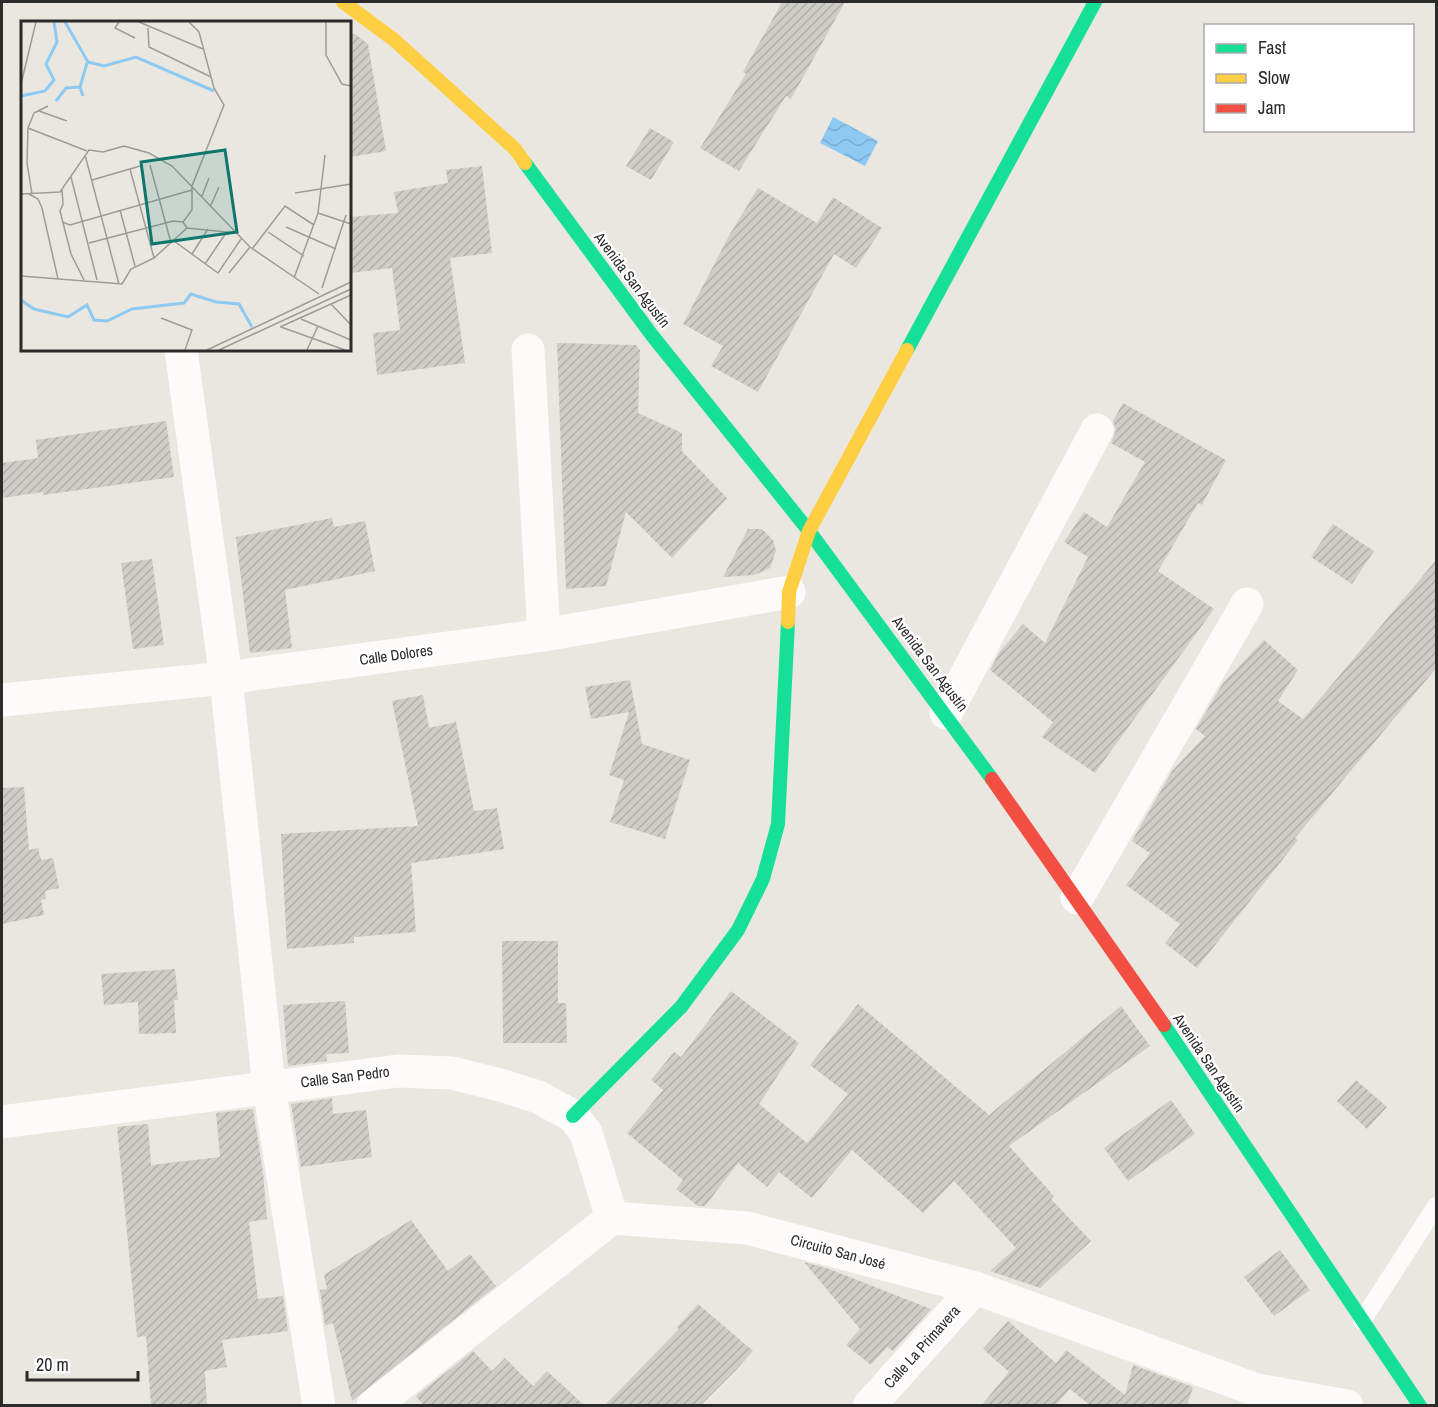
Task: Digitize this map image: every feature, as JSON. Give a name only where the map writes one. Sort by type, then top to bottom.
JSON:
[{"type":"street","name":"Avenida San Agustín","points":[[343,2],[393,39],[514,149],[651,334],[808,531],[946,713],[1077,898],[1420,1406]]},
{"type":"street","points":[[573,1116],[681,1007],[738,930],[763,879],[778,824],[789,592],[808,531],[1095,2]]},
{"type":"street","points":[[528,350],[544,635]]},
{"type":"street","points":[[181,351],[226,678],[269,1087],[319,1406]]},
{"type":"street","points":[[946,713],[1098,430]]},
{"type":"street","name":"Calle Dolores","points":[[2,700],[226,678],[544,635],[789,592]]},
{"type":"street","points":[[1077,898],[1246,604]]},
{"type":"street","name":"Calle San Pedro","points":[[2,1122],[398,1071],[452,1073],[538,1097],[573,1116],[586,1133],[612,1218]]},
{"type":"street","points":[[373,1406],[612,1218]]},
{"type":"street","name":"Circuito San José","points":[[612,1218],[747,1228],[975,1288],[1250,1398],[1347,1406]]},
{"type":"street","name":"Calle La Primavera","points":[[868,1406],[975,1288]]},
{"type":"lane","points":[[1362,1321],[1437,1206]]},
{"type":"water","points":[[833,117],[878,141],[865,166],[820,143]]},
{"type":"building","points":[[782,2],[845,2],[791,99],[786,96],[739,171],[700,148],[746,74],[743,72]]},
{"type":"building","points":[[351,34],[355,34],[368,44],[386,151],[351,157]]},
{"type":"building","points":[[650,128],[674,142],[651,180],[626,166]]},
{"type":"building","points":[[482,166],[492,253],[450,258],[465,363],[377,375],[373,333],[400,330],[392,268],[351,273],[351,217],[398,213],[394,192],[448,183],[446,170]]},
{"type":"building","points":[[758,188],[817,223],[833,197],[882,228],[856,268],[834,254],[758,392],[711,366],[723,346],[683,324],[730,234]]},
{"type":"building","points":[[557,343],[636,345],[640,350],[638,413],[682,433],[682,451],[727,498],[672,558],[626,512],[606,586],[566,589]]},
{"type":"building","points":[[1123,403],[1226,460],[1202,505],[1198,503],[1158,571],[1214,609],[1095,773],[1042,737],[1053,722],[990,670],[999,653],[1023,624],[1045,643],[1088,557],[1064,542],[1084,512],[1107,527],[1145,462],[1111,443],[1116,430],[1113,421]]},
{"type":"building","points":[[166,421],[174,477],[43,495],[43,492],[2,498],[2,463],[38,458],[36,440]]},
{"type":"building","points":[[332,518],[334,527],[365,521],[375,571],[285,590],[292,648],[250,653],[236,537]]},
{"type":"building","points":[[1333,524],[1374,551],[1352,584],[1311,557]]},
{"type":"building","points":[[748,529],[762,529],[773,540],[776,551],[770,568],[754,575],[723,577]]},
{"type":"building","points":[[152,559],[164,645],[133,649],[121,563]]},
{"type":"building","points":[[1437,559],[1437,667],[1295,838],[1298,840],[1197,968],[1165,943],[1180,924],[1126,885],[1150,853],[1132,841],[1172,771],[1205,736],[1196,729],[1223,683],[1264,640],[1298,670],[1278,701],[1303,719]]},
{"type":"building","points":[[630,680],[642,744],[690,760],[665,839],[610,822],[624,780],[609,775],[629,712],[591,719],[585,687]]},
{"type":"building","points":[[423,695],[429,728],[456,722],[474,811],[497,808],[504,849],[411,863],[416,932],[354,937],[354,943],[287,949],[281,834],[418,826],[392,701]]},
{"type":"building","points":[[24,787],[29,850],[38,848],[41,860],[53,858],[59,888],[45,891],[46,899],[41,900],[44,915],[2,924],[2,788]]},
{"type":"building","points":[[502,941],[558,941],[558,1003],[566,1003],[567,1043],[503,1043]]},
{"type":"building","points":[[175,969],[178,1000],[174,1000],[176,1033],[139,1034],[138,1002],[104,1005],[101,974]]},
{"type":"building","points":[[731,991],[799,1043],[759,1104],[807,1143],[848,1094],[810,1065],[858,1004],[989,1115],[1121,1006],[1150,1046],[1009,1146],[1054,1196],[1051,1199],[1091,1241],[1040,1288],[990,1271],[1016,1248],[954,1181],[923,1213],[852,1150],[812,1198],[779,1172],[767,1187],[738,1163],[705,1206],[698,1206],[676,1189],[683,1180],[627,1133],[663,1090],[651,1080],[674,1052],[681,1057]]},
{"type":"building","points":[[345,1001],[349,1053],[326,1054],[327,1061],[288,1066],[283,1005]]},
{"type":"building","points":[[1356,1080],[1387,1107],[1367,1129],[1337,1101]]},
{"type":"building","points":[[332,1098],[333,1114],[366,1110],[372,1157],[301,1167],[291,1104]]},
{"type":"building","points":[[1171,1100],[1195,1134],[1128,1181],[1104,1148]]},
{"type":"building","points":[[253,1109],[263,1172],[267,1219],[249,1222],[258,1299],[283,1296],[288,1331],[222,1340],[227,1367],[205,1371],[207,1406],[151,1406],[146,1336],[137,1337],[117,1127],[148,1124],[151,1165],[220,1157],[216,1113]]},
{"type":"building","points":[[411,1220],[448,1271],[470,1254],[496,1286],[352,1401],[333,1323],[325,1326],[320,1290],[327,1289],[324,1275]]},
{"type":"building","points":[[1280,1250],[1310,1290],[1274,1316],[1244,1277]]},
{"type":"building","points":[[804,1262],[829,1269],[931,1309],[893,1351],[887,1347],[871,1365],[846,1345],[860,1329]]},
{"type":"building","points":[[698,1304],[753,1351],[737,1369],[700,1406],[604,1406],[679,1329],[677,1327]]},
{"type":"building","points":[[1008,1321],[1056,1363],[1066,1350],[1125,1395],[1133,1365],[1193,1387],[1187,1406],[1091,1406],[1070,1389],[1055,1406],[981,1406],[1009,1372],[983,1349]]},
{"type":"building","points":[[473,1351],[492,1371],[505,1358],[533,1386],[547,1371],[585,1406],[424,1406],[416,1396]]},
{"type":"traffic: fast","points":[[907,350],[1095,2]]},
{"type":"traffic: fast","points":[[525,163],[651,334],[809,531],[992,779]]},
{"type":"traffic: fast","points":[[573,1116],[681,1007],[738,930],[763,879],[778,824],[788,622]]},
{"type":"traffic: fast","points":[[1164,1025],[1420,1406]]},
{"type":"traffic: slow","points":[[343,2],[393,39],[515,149],[525,163]]},
{"type":"traffic: slow","points":[[788,622],[789,592],[809,531],[907,350]]},
{"type":"traffic: jam","points":[[992,779],[1164,1025]]}]
